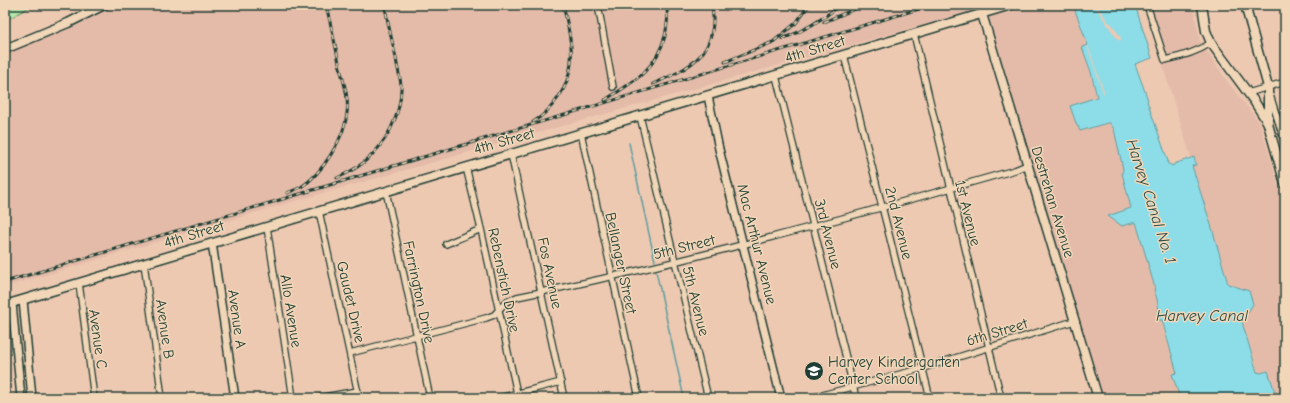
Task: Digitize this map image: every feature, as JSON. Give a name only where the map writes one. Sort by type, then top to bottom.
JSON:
[{"type":"main road","points":[[5,49],[68,23],[104,5]]},
{"type":"main road","name":"4th Street","points":[[9,304],[1011,5]]},
{"type":"main road","points":[[1202,5],[1206,31],[1211,43],[1248,93],[1268,124]]},
{"type":"main road","points":[[1245,5],[1268,87],[1268,124],[1285,184]]},
{"type":"main road","name":"Destrehan Avenue","points":[[982,14],[1098,398]]},
{"type":"street","points":[[598,5],[613,87]]},
{"type":"street","points":[[1147,5],[1165,60],[1204,48],[1211,43]]},
{"type":"street","name":"1st Avenue","points":[[914,34],[1001,398]]},
{"type":"street","name":"2nd Avenue","points":[[844,55],[930,398]]},
{"type":"street","name":"3rd Avenue","points":[[776,76],[856,398]]},
{"type":"street","points":[[1248,93],[1285,82]]},
{"type":"street","points":[[1268,87],[1285,143]]},
{"type":"street","name":"Mac Arthur Avenue","points":[[708,96],[719,149],[744,244],[781,398]]},
{"type":"street","name":"5th Avenue","points":[[640,116],[708,398]]},
{"type":"street","name":"Bellanger Street","points":[[581,133],[639,398]]},
{"type":"street","name":"Fos Avenue","points":[[511,154],[564,398]]},
{"type":"street","name":"5th Street","points":[[350,353],[486,318],[494,315],[506,302],[517,297],[674,262],[744,244],[950,189],[1015,170],[1027,165]]},
{"type":"street","name":"Rebenstich Drive","points":[[466,167],[517,396]]},
{"type":"street","name":"Farrington Drive","points":[[386,191],[430,398]]},
{"type":"street","name":"Gaudet Drive","points":[[319,211],[359,398]]},
{"type":"street","name":"Allo Avenue","points":[[266,227],[293,398]]},
{"type":"street","points":[[446,244],[481,230]]},
{"type":"street","name":"Avenue A","points":[[212,243],[235,398]]},
{"type":"street","name":"Avenue B","points":[[144,263],[162,398]]},
{"type":"street","name":"Avenue C","points":[[79,283],[94,398]]},
{"type":"street","points":[[23,300],[32,398]]},
{"type":"street","points":[[9,304],[20,398]]},
{"type":"street","name":"6th Street","points":[[811,398],[923,368],[1074,321]]},
{"type":"street","points":[[499,398],[517,396],[561,382]]},
{"type":"street","points":[[318,398],[358,391]]},
{"type":"shaded area","points":[[113,5],[994,5],[288,203],[5,287],[5,54]]},
{"type":"shaded area","points":[[1035,5],[1073,5],[1088,46],[1082,47],[1091,72],[1097,98],[1071,106],[1080,131],[1107,123],[1110,123],[1114,129],[1123,169],[1122,173],[1132,208],[1109,216],[1136,222],[1156,289],[1154,289],[1159,309],[1158,320],[1161,320],[1177,373],[1172,374],[1180,398],[1103,398],[985,18]]},
{"type":"shaded area","points":[[1144,5],[1196,5],[1195,15],[1200,41],[1228,82],[1260,123],[1285,207],[1285,398],[1277,398],[1268,371],[1261,373],[1258,372],[1242,322],[1253,304],[1248,291],[1228,284],[1192,166],[1194,157],[1191,158]]},
{"type":"green space","points":[[5,5],[33,5],[5,21]]},
{"type":"water","name":"Harvey Canal","points":[[1073,5],[1135,5],[1152,58],[1135,64],[1168,161],[1167,163],[1173,166],[1174,164],[1194,157],[1196,165],[1192,166],[1228,284],[1249,291],[1253,304],[1242,322],[1257,372],[1261,373],[1268,371],[1277,398],[1180,398],[1172,374],[1177,373],[1162,320],[1157,320],[1159,308],[1155,288],[1136,222],[1122,226],[1108,216],[1131,208],[1122,173],[1123,169],[1114,129],[1110,123],[1107,123],[1080,131],[1070,106],[1097,97],[1091,72],[1082,47],[1088,45]]},
{"type":"pier","points":[[1094,5],[1096,5],[1109,23],[1111,23],[1121,38],[1121,41],[1118,40]]},
{"type":"pier","points":[[1087,46],[1104,91],[1104,95]]},
{"type":"waterway","points":[[629,143],[655,261]]},
{"type":"waterway","points":[[656,271],[684,398]]},
{"type":"railway","points":[[287,193],[301,187],[317,173],[337,144],[345,123],[347,113],[347,96],[326,5]]},
{"type":"railway","points":[[533,122],[555,102],[565,87],[569,75],[571,64],[569,29],[563,5]]},
{"type":"railway","points":[[605,100],[634,81],[656,58],[665,36],[668,17],[666,5]]},
{"type":"railway","points":[[653,84],[667,78],[691,64],[707,47],[713,21],[712,5]]},
{"type":"railway","points":[[725,62],[773,42],[796,23],[809,5]]},
{"type":"railway","points":[[782,39],[812,25],[840,5]]},
{"type":"railway","points":[[824,22],[864,5]]},
{"type":"railway","points":[[5,282],[932,5]]},
{"type":"railway","points":[[337,178],[363,163],[379,147],[391,128],[399,107],[401,82],[385,7]]},
{"type":"place","name":"Harvey Kindergarten Center School","points":[[814,371]]},
{"type":"water label","name":"Harvey Canal No. 1","points":[[1152,201]]}]
